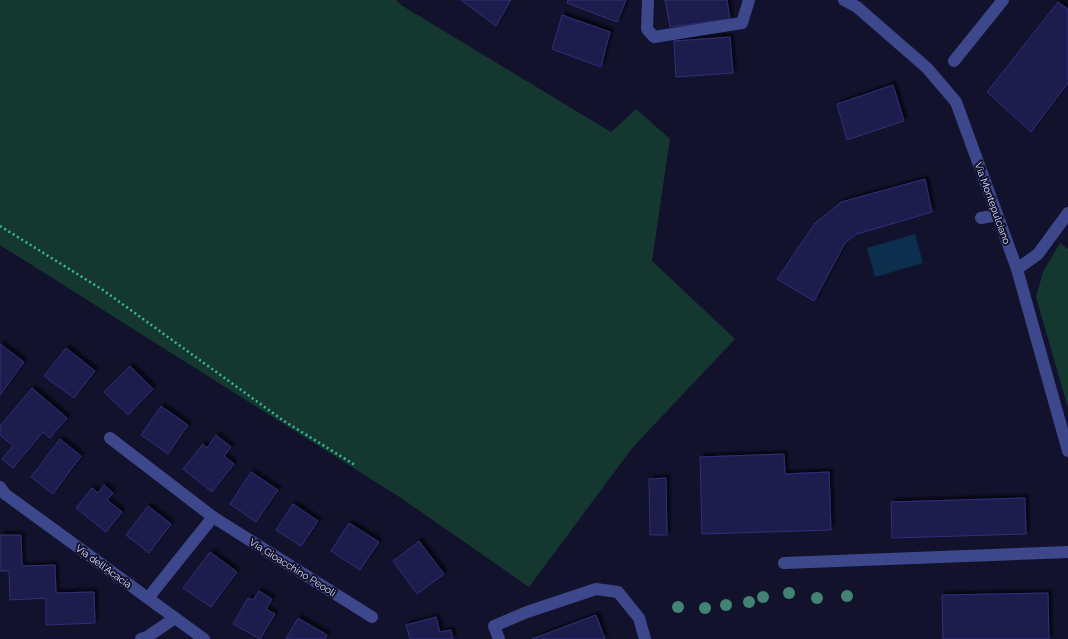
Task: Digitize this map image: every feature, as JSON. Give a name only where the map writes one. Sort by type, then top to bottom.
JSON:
[{"type":"street","points":[[648,0],[647,29],[654,37],[742,23],[749,0]]},
{"type":"street","name":"Via Montepulciano","points":[[844,0],[858,3],[927,68],[956,102],[1017,268],[1068,451]]},
{"type":"street","points":[[954,62],[1003,0]]},
{"type":"street","points":[[1017,268],[1038,254],[1068,213]]},
{"type":"street","points":[[981,218],[997,215]]},
{"type":"street","name":"Via Gioacchino Peooli","points":[[110,438],[213,516],[372,617]]},
{"type":"street","name":"Via dell'Acacia","points":[[2,495],[204,639]]},
{"type":"street","points":[[148,598],[213,516]]},
{"type":"street","points":[[784,563],[1068,552]]},
{"type":"street","points":[[498,639],[494,626],[527,612],[596,589],[618,592],[639,618],[645,639]]},
{"type":"street","points":[[141,639],[147,637],[175,618]]},
{"type":"path","points":[[0,226],[103,290],[284,421],[355,465]]},
{"type":"green space","points":[[0,0],[396,0],[401,5],[611,132],[636,109],[670,139],[652,261],[735,339],[633,447],[529,587],[401,498],[0,245]]},
{"type":"green space","points":[[1060,243],[1068,249],[1068,408],[1036,297],[1043,272]]},
{"type":"water","points":[[915,234],[923,263],[875,277],[867,248]]},
{"type":"building","points":[[461,0],[511,0],[496,26]]},
{"type":"building","points":[[568,0],[626,0],[617,22],[567,3]]},
{"type":"building","points":[[665,0],[727,0],[730,19],[670,27]]},
{"type":"building","points":[[1058,2],[1068,9],[1068,83],[1031,132],[987,92]]},
{"type":"building","points":[[562,15],[610,32],[601,67],[552,49]]},
{"type":"building","points":[[730,37],[733,73],[676,77],[674,41]]},
{"type":"building","points":[[893,85],[904,121],[847,140],[837,104]]},
{"type":"building","points":[[925,179],[932,212],[857,234],[845,243],[814,301],[777,279],[815,223],[841,202]]},
{"type":"building","points":[[0,344],[24,362],[0,395]]},
{"type":"building","points":[[66,348],[95,371],[74,398],[44,376]]},
{"type":"building","points":[[130,366],[153,389],[128,415],[104,392]]},
{"type":"building","points":[[32,388],[67,418],[50,438],[43,432],[13,468],[2,459],[13,446],[0,435],[0,426]]},
{"type":"building","points":[[161,406],[188,425],[168,454],[141,435]]},
{"type":"building","points":[[216,435],[231,447],[224,456],[234,464],[212,492],[183,469],[203,444],[207,448]]},
{"type":"building","points":[[60,439],[81,456],[53,494],[31,477]]},
{"type":"building","points":[[784,454],[785,474],[829,472],[831,530],[702,534],[700,457]]},
{"type":"building","points":[[251,472],[278,490],[256,522],[230,504]]},
{"type":"building","points":[[666,478],[667,535],[650,535],[649,479]]},
{"type":"building","points":[[104,485],[113,493],[107,500],[122,512],[106,532],[76,508],[92,488],[98,493]]},
{"type":"building","points":[[1025,498],[1026,534],[892,538],[891,502]]},
{"type":"building","points":[[293,504],[318,521],[301,546],[276,530]]},
{"type":"building","points":[[148,506],[171,524],[149,553],[126,535]]},
{"type":"building","points":[[349,523],[379,542],[360,570],[331,551]]},
{"type":"building","points":[[0,535],[21,535],[22,566],[55,565],[56,593],[94,592],[95,623],[46,625],[46,598],[10,600],[9,571],[0,571]]},
{"type":"building","points":[[419,541],[444,574],[417,594],[393,561]]},
{"type":"building","points":[[210,552],[237,572],[211,607],[183,588]]},
{"type":"building","points":[[259,591],[272,599],[266,609],[275,614],[260,639],[233,624],[248,598],[253,600]]},
{"type":"building","points":[[1048,593],[1049,639],[943,639],[942,595]]},
{"type":"building","points":[[596,615],[605,639],[532,639]]},
{"type":"building","points":[[436,617],[440,632],[451,630],[453,639],[410,639],[406,625]]},
{"type":"building","points":[[298,618],[327,635],[325,639],[286,639]]}]
